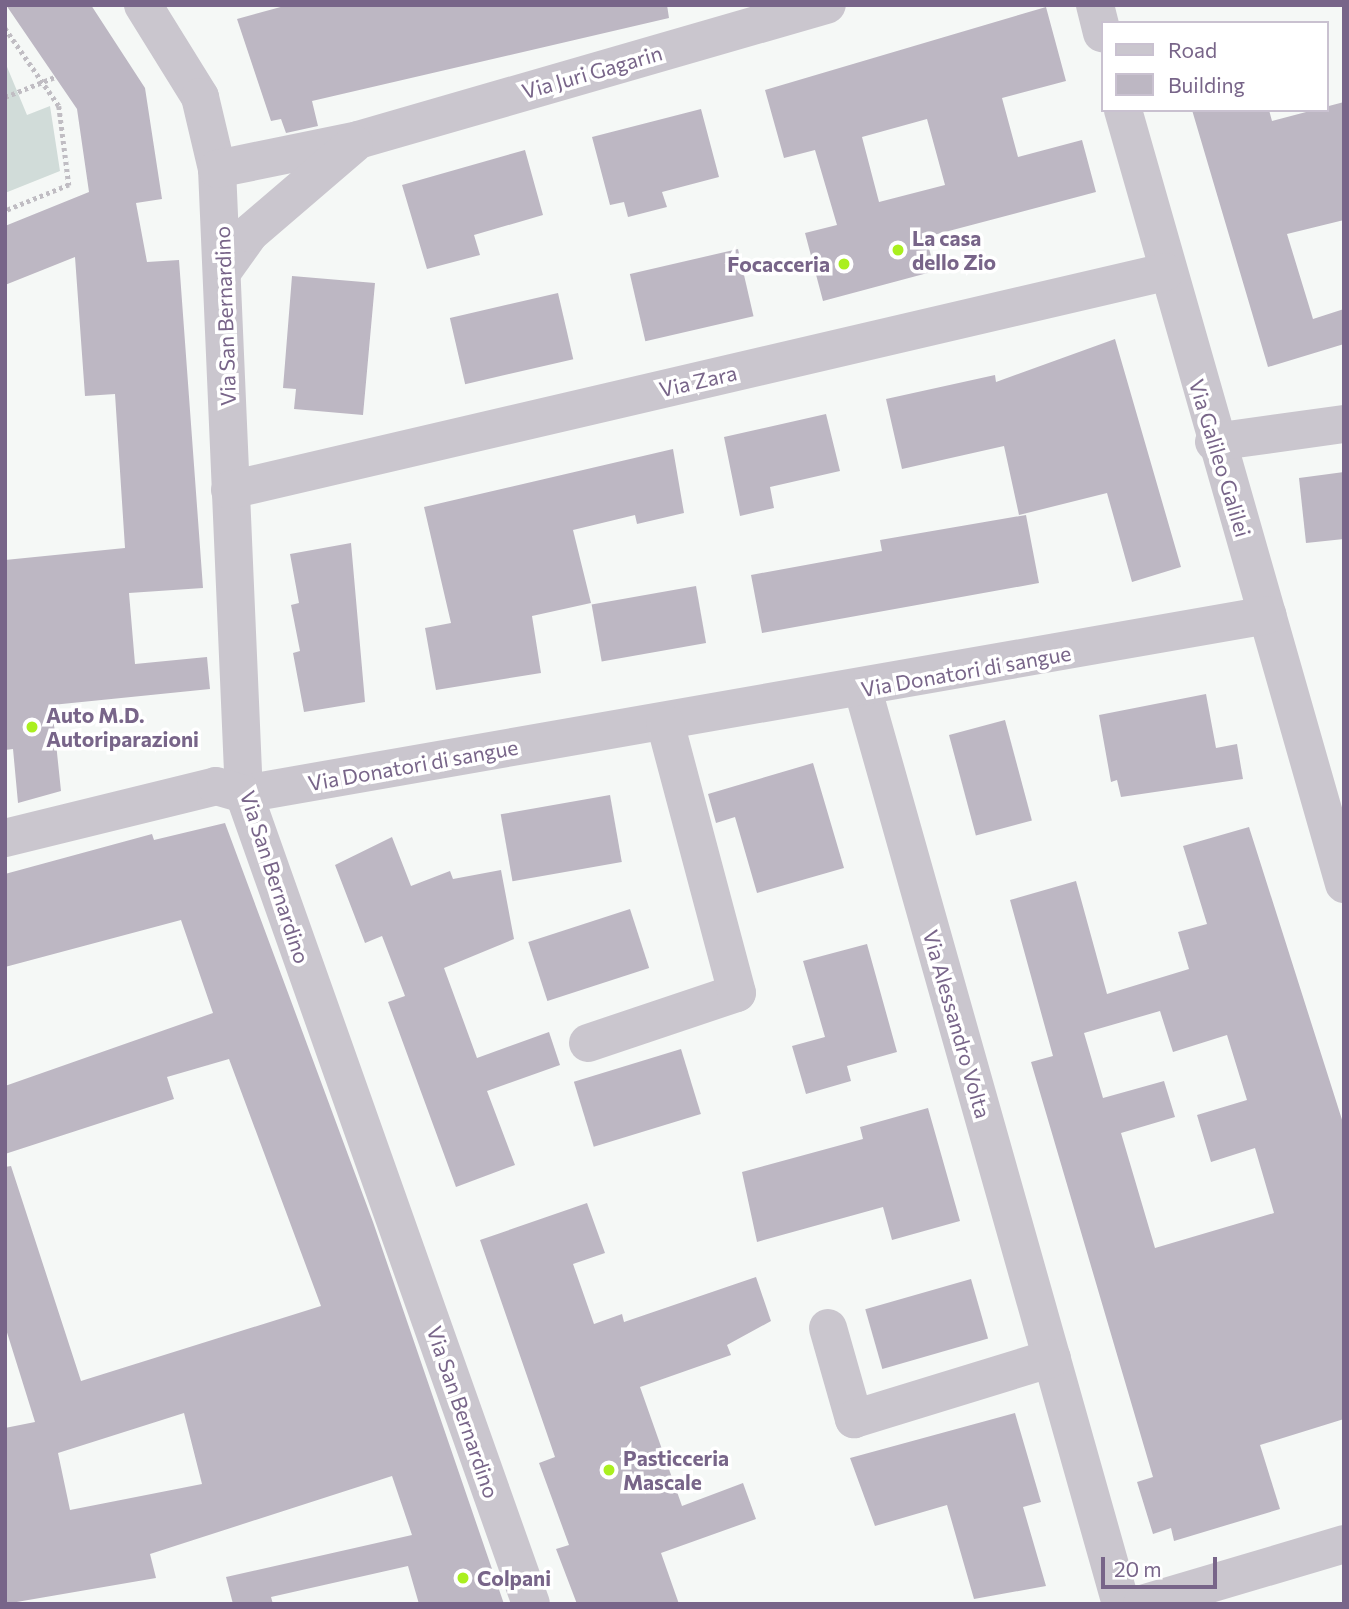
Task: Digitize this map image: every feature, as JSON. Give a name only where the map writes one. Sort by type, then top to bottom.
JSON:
[{"type":"street","name":"Via San Bernardino","points":[[143,5],[200,97],[217,169],[225,268],[230,490],[244,794],[531,1604]]},
{"type":"street","name":"Via Juri Gagarin","points":[[217,169],[358,141],[827,5]]},
{"type":"street","points":[[1095,5],[1100,25]]},
{"type":"street","name":"Via Galileo Galilei","points":[[1123,112],[1214,442],[1267,615],[1332,801],[1344,884]]},
{"type":"street","name":"Via Juri Gagarin","points":[[225,268],[250,233],[358,141]]},
{"type":"street","name":"Via Zara","points":[[230,490],[1165,272]]},
{"type":"street","points":[[1214,442],[1344,424]]},
{"type":"street","name":"Via Donatori di sangue","points":[[244,794],[863,690],[1267,615]]},
{"type":"street","name":"Via Alessandro Volta","points":[[863,690],[1121,1604]]},
{"type":"street","points":[[589,1043],[737,993],[665,723]]},
{"type":"street","points":[[5,838],[216,786],[244,794]]},
{"type":"street","points":[[828,1328],[854,1419],[1052,1358]]},
{"type":"street","points":[[1142,1604],[1344,1544]]},
{"type":"path","points":[[5,29],[59,106],[69,185],[5,211]]},
{"type":"path","points":[[5,97],[55,77]]},
{"type":"shaded area","points":[[5,62],[27,115],[50,106],[60,171],[5,193]]},
{"type":"building","points":[[6,5],[91,5],[145,88],[162,199],[136,203],[147,262],[179,260],[203,588],[129,593],[135,664],[207,657],[210,689],[52,705],[61,791],[18,803],[13,749],[5,750],[5,560],[125,548],[115,394],[85,396],[75,257],[5,285],[5,226],[89,192],[77,109]]},
{"type":"building","points":[[288,5],[667,5],[669,18],[312,101],[318,126],[286,133],[281,119],[271,121],[237,19]]},
{"type":"building","points":[[1046,7],[1066,81],[1002,98],[1018,157],[1082,140],[1096,192],[926,237],[935,271],[823,301],[805,233],[837,225],[815,150],[784,158],[765,90]],"holes":[[[927,119],[945,185],[879,202],[862,137]]]},
{"type":"building","points":[[1344,102],[1344,220],[1287,234],[1313,319],[1344,309],[1344,344],[1268,367],[1193,112],[1270,112],[1272,121],[1306,112],[1328,112],[1328,106]]},
{"type":"building","points":[[701,109],[719,177],[662,192],[667,207],[628,217],[624,202],[610,205],[592,137]]},
{"type":"building","points":[[525,150],[543,215],[474,235],[480,255],[427,269],[402,185]]},
{"type":"building","points":[[738,249],[754,316],[645,341],[630,274]]},
{"type":"building","points":[[292,276],[375,283],[363,415],[294,409],[296,389],[283,388]]},
{"type":"building","points":[[558,293],[573,359],[465,384],[450,318]]},
{"type":"building","points":[[1115,339],[1181,567],[1132,582],[1107,493],[1019,515],[1004,446],[902,469],[886,399],[995,375],[996,382]]},
{"type":"building","points":[[826,414],[840,471],[770,487],[774,508],[740,516],[724,437]]},
{"type":"building","points":[[673,449],[684,513],[637,524],[635,515],[573,530],[591,603],[532,616],[541,673],[436,690],[425,628],[451,623],[424,507]]},
{"type":"building","points":[[1344,472],[1344,539],[1306,543],[1299,478]]},
{"type":"building","points":[[1026,515],[1039,583],[762,633],[751,575],[882,551],[880,540]]},
{"type":"building","points":[[351,543],[365,702],[304,712],[293,653],[300,651],[291,605],[299,603],[290,554]]},
{"type":"building","points":[[696,586],[706,643],[602,662],[592,604]]},
{"type":"building","points":[[1206,694],[1216,748],[1237,744],[1243,779],[1121,797],[1117,780],[1111,782],[1099,715]]},
{"type":"building","points":[[1005,720],[1032,820],[976,835],[949,735]]},
{"type":"building","points":[[813,763],[844,868],[757,893],[735,817],[716,823],[708,794]]},
{"type":"building","points":[[610,795],[622,862],[512,881],[501,814]]},
{"type":"building","points":[[225,823],[373,1222],[504,1604],[419,1604],[408,1566],[271,1597],[273,1604],[233,1604],[226,1577],[412,1535],[392,1476],[150,1554],[156,1578],[5,1604],[5,1428],[35,1422],[5,1326],[5,1167],[11,1166],[81,1381],[321,1306],[229,1059],[167,1077],[174,1099],[5,1154],[5,1086],[213,1013],[181,920],[5,967],[5,874],[152,834],[154,840]],"holes":[[[184,1413],[202,1484],[70,1510],[58,1453]]]},
{"type":"building","points":[[1249,827],[1344,1126],[1344,1419],[1260,1445],[1280,1509],[1174,1541],[1171,1528],[1153,1534],[1137,1482],[1153,1477],[1031,1062],[1053,1056],[1010,900],[1076,881],[1107,994],[1189,969],[1178,932],[1207,924],[1183,846]],"holes":[[[1160,1011],[1173,1052],[1227,1035],[1247,1100],[1197,1115],[1211,1162],[1255,1148],[1274,1213],[1155,1248],[1121,1133],[1175,1117],[1164,1081],[1103,1098],[1084,1033]]]},
{"type":"building","points":[[392,837],[411,886],[450,871],[453,879],[501,870],[514,939],[444,968],[477,1058],[549,1032],[560,1065],[487,1091],[515,1165],[456,1187],[388,1002],[405,996],[382,936],[365,943],[335,865]]},
{"type":"building","points":[[630,909],[649,968],[547,1001],[528,942]]},
{"type":"building","points":[[867,944],[897,1052],[847,1066],[851,1081],[806,1094],[792,1046],[825,1037],[803,961]]},
{"type":"building","points":[[681,1049],[701,1114],[594,1147],[574,1082]]},
{"type":"building","points":[[928,1108],[960,1221],[892,1240],[883,1207],[757,1242],[742,1172],[863,1139],[860,1127]]},
{"type":"building","points":[[587,1203],[605,1253],[573,1264],[594,1324],[622,1314],[624,1322],[756,1277],[771,1321],[727,1345],[731,1355],[640,1387],[682,1506],[743,1483],[756,1519],[661,1553],[679,1604],[577,1604],[556,1549],[569,1545],[539,1463],[555,1457],[480,1240]]},
{"type":"building","points":[[971,1279],[988,1339],[882,1369],[865,1309]]},
{"type":"building","points":[[1015,1413],[1041,1502],[1023,1507],[1046,1586],[974,1599],[947,1505],[875,1526],[850,1458]]},
{"type":"place","name":"La casa dello Zio","points":[[898,250]]},
{"type":"place","name":"Focacceria","points":[[844,264]]},
{"type":"place","name":"Auto M.D. Autoriparazioni","points":[[32,727]]},
{"type":"place","name":"Pasticceria Mascale","points":[[609,1470]]},
{"type":"place","name":"Colpani","points":[[463,1578]]}]
